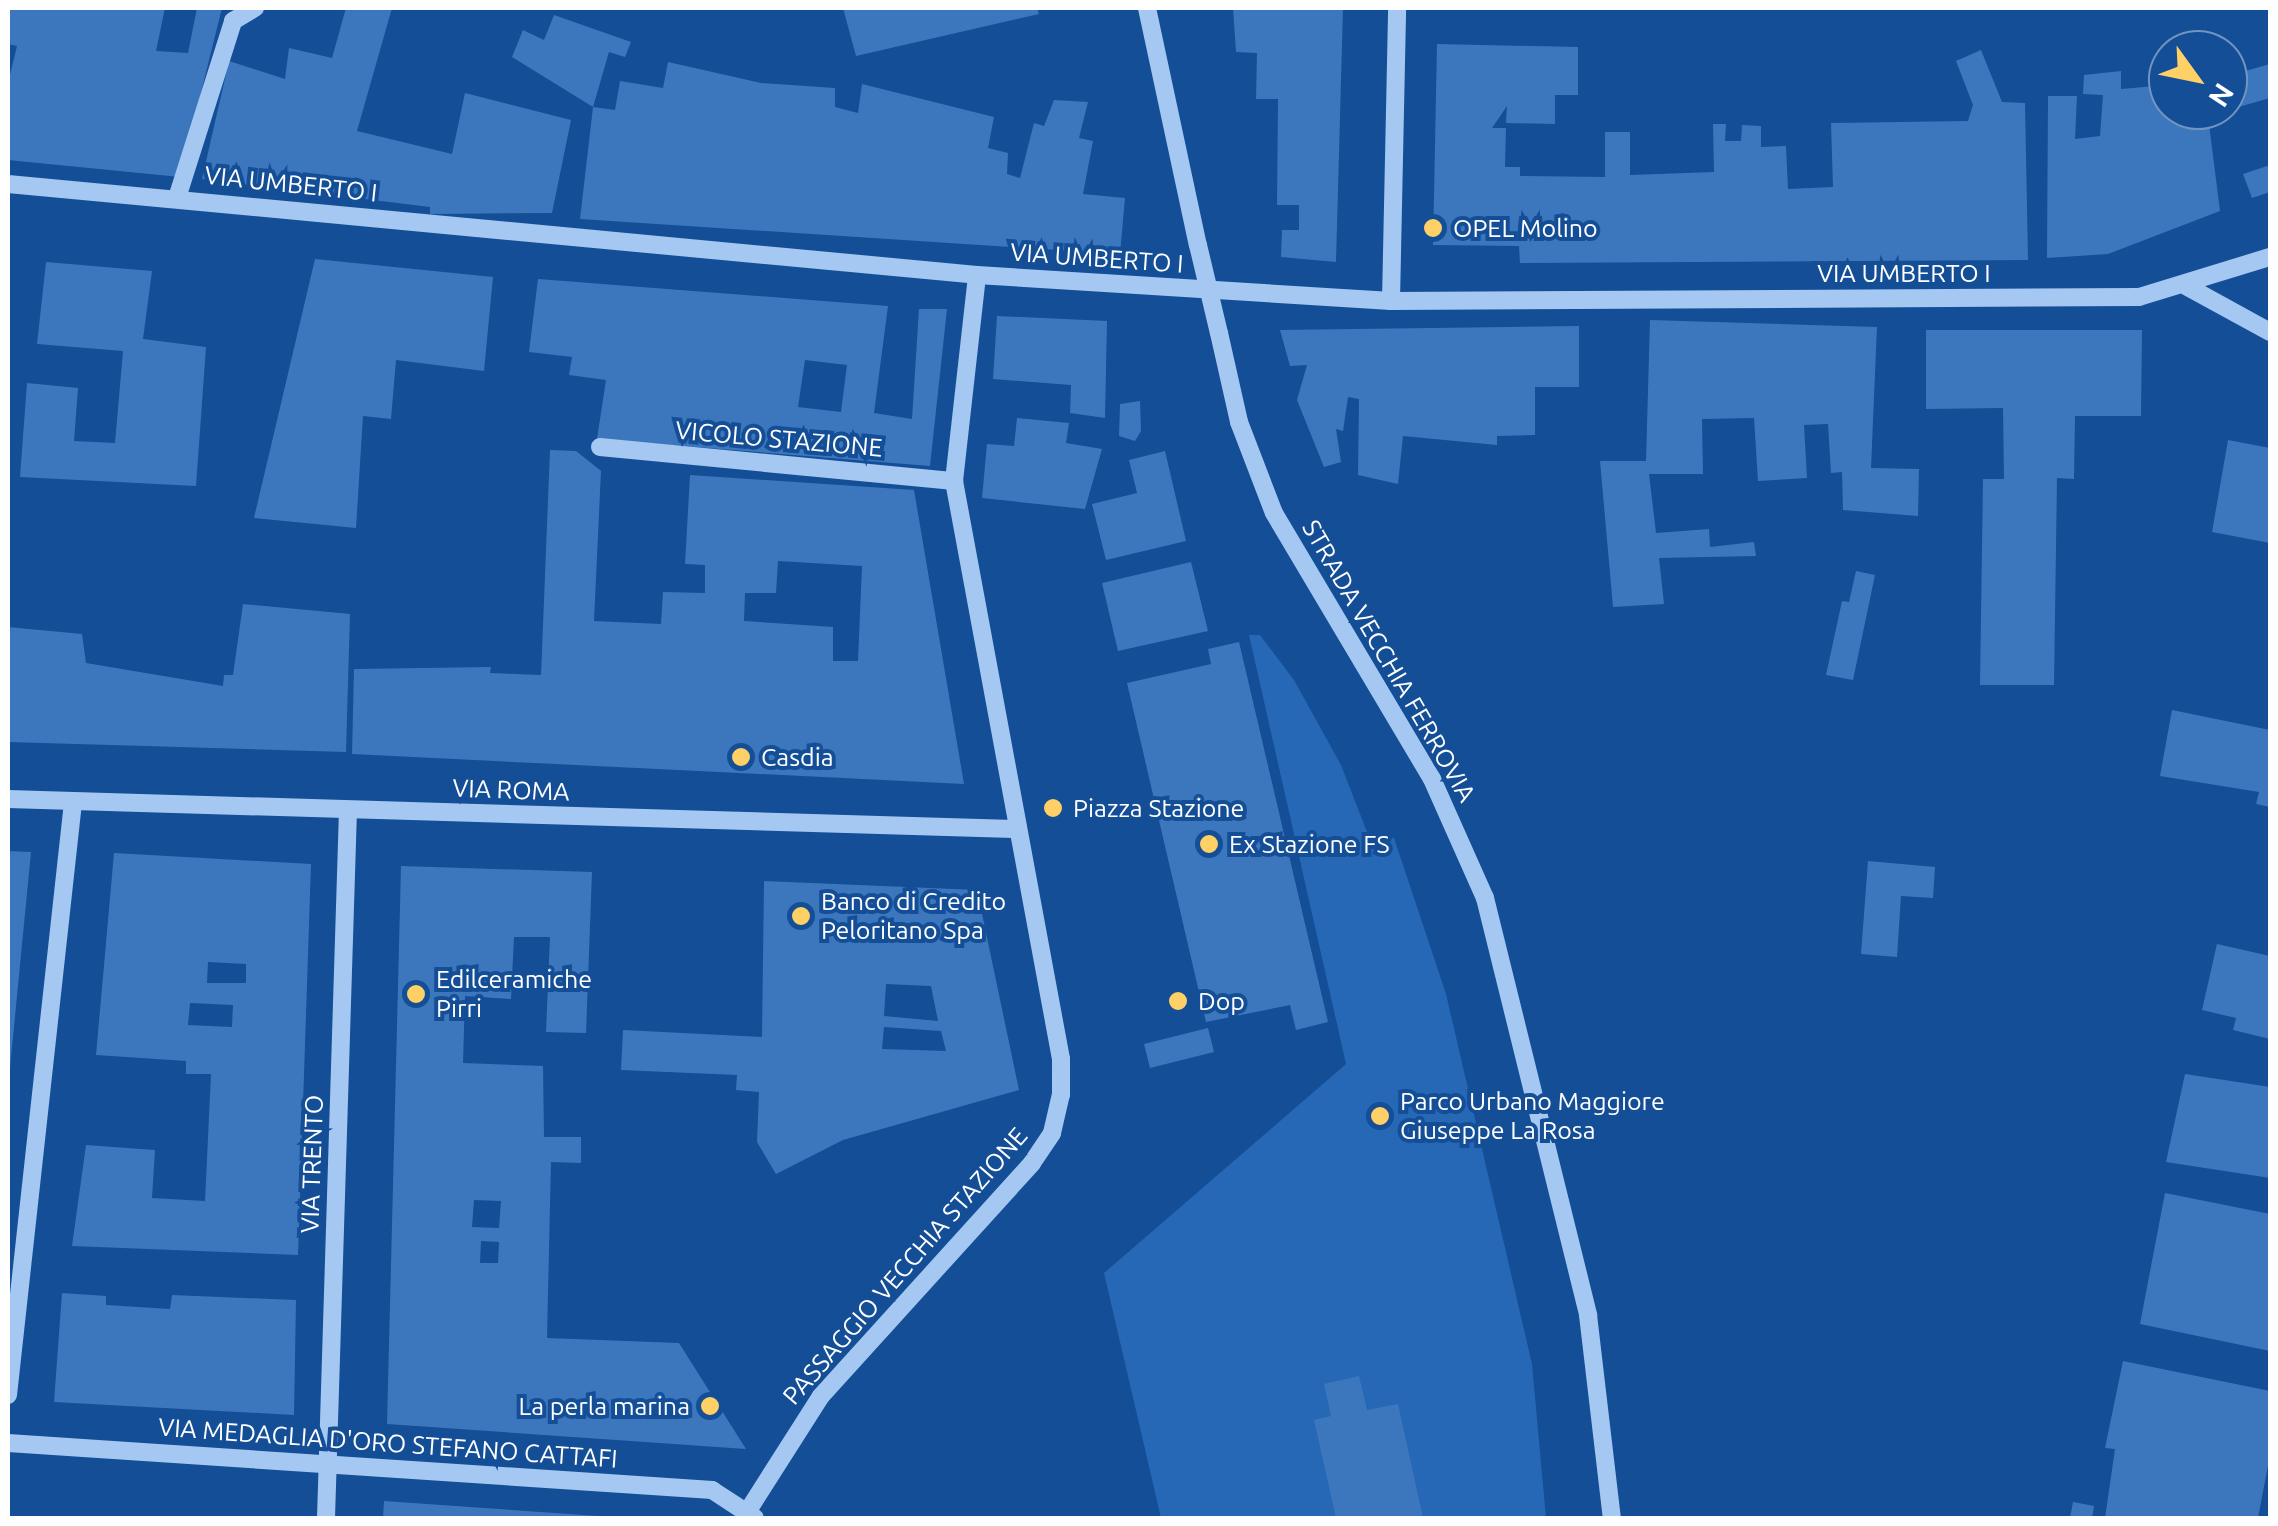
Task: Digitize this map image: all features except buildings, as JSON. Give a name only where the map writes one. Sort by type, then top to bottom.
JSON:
[{"type":"street","points":[[176,198],[234,21],[255,8]]},
{"type":"street","name":"STRADA VECCHIA FERROVIA","points":[[1147,8],[1239,422],[1274,514],[1432,779],[1485,898],[1588,1315],[1612,1518]]},
{"type":"street","points":[[1390,301],[1397,8]]},
{"type":"street","name":"VIA UMBERTO I","points":[[8,184],[977,275],[1390,301],[2139,297],[2186,286],[2270,257]]},
{"type":"street","name":"PASSAGGIO VECCHIA STAZIONE","points":[[752,1514],[821,1396],[1032,1163],[1052,1132],[1061,1095],[1060,1059],[1014,829],[954,480],[977,275]]},
{"type":"street","points":[[2186,286],[2270,332]]},
{"type":"street","name":"VICOLO STAZIONE","points":[[600,446],[954,480]]},
{"type":"street","name":"VIA ROMA","points":[[8,800],[1014,829]]},
{"type":"street","points":[[8,1395],[73,802]]},
{"type":"street","name":"VIA TRENTO","points":[[326,1518],[348,811]]},
{"type":"street","name":"VIA MEDAGLIA D'ORO STEFANO CATTAFI","points":[[8,1443],[712,1490],[752,1514]]},
{"type":"shaded area","name":"Parco Urbano Maggiore Giuseppe La Rosa","points":[[1249,635],[1260,635],[1294,680],[1341,765],[1369,837],[1394,838],[1446,994],[1532,1364],[1546,1518],[1161,1518],[1104,1273],[1346,1064]]},
{"type":"place","name":"OPEL Molino","points":[[1433,228]]},
{"type":"place","name":"Casdia","points":[[741,757]]},
{"type":"place","name":"Piazza Stazione","points":[[1053,808]]},
{"type":"place","name":"Ex Stazione FS","points":[[1209,844]]},
{"type":"place","name":"Banco di Credito Peloritano Spa","points":[[801,916]]},
{"type":"place","name":"Edilceramiche Pirri","points":[[416,994]]},
{"type":"place","name":"Dop","points":[[1178,1001]]},
{"type":"place","name":"Parco Urbano Maggiore Giuseppe La Rosa","points":[[1380,1116]]},
{"type":"place","name":"La perla marina","points":[[710,1406]]}]
